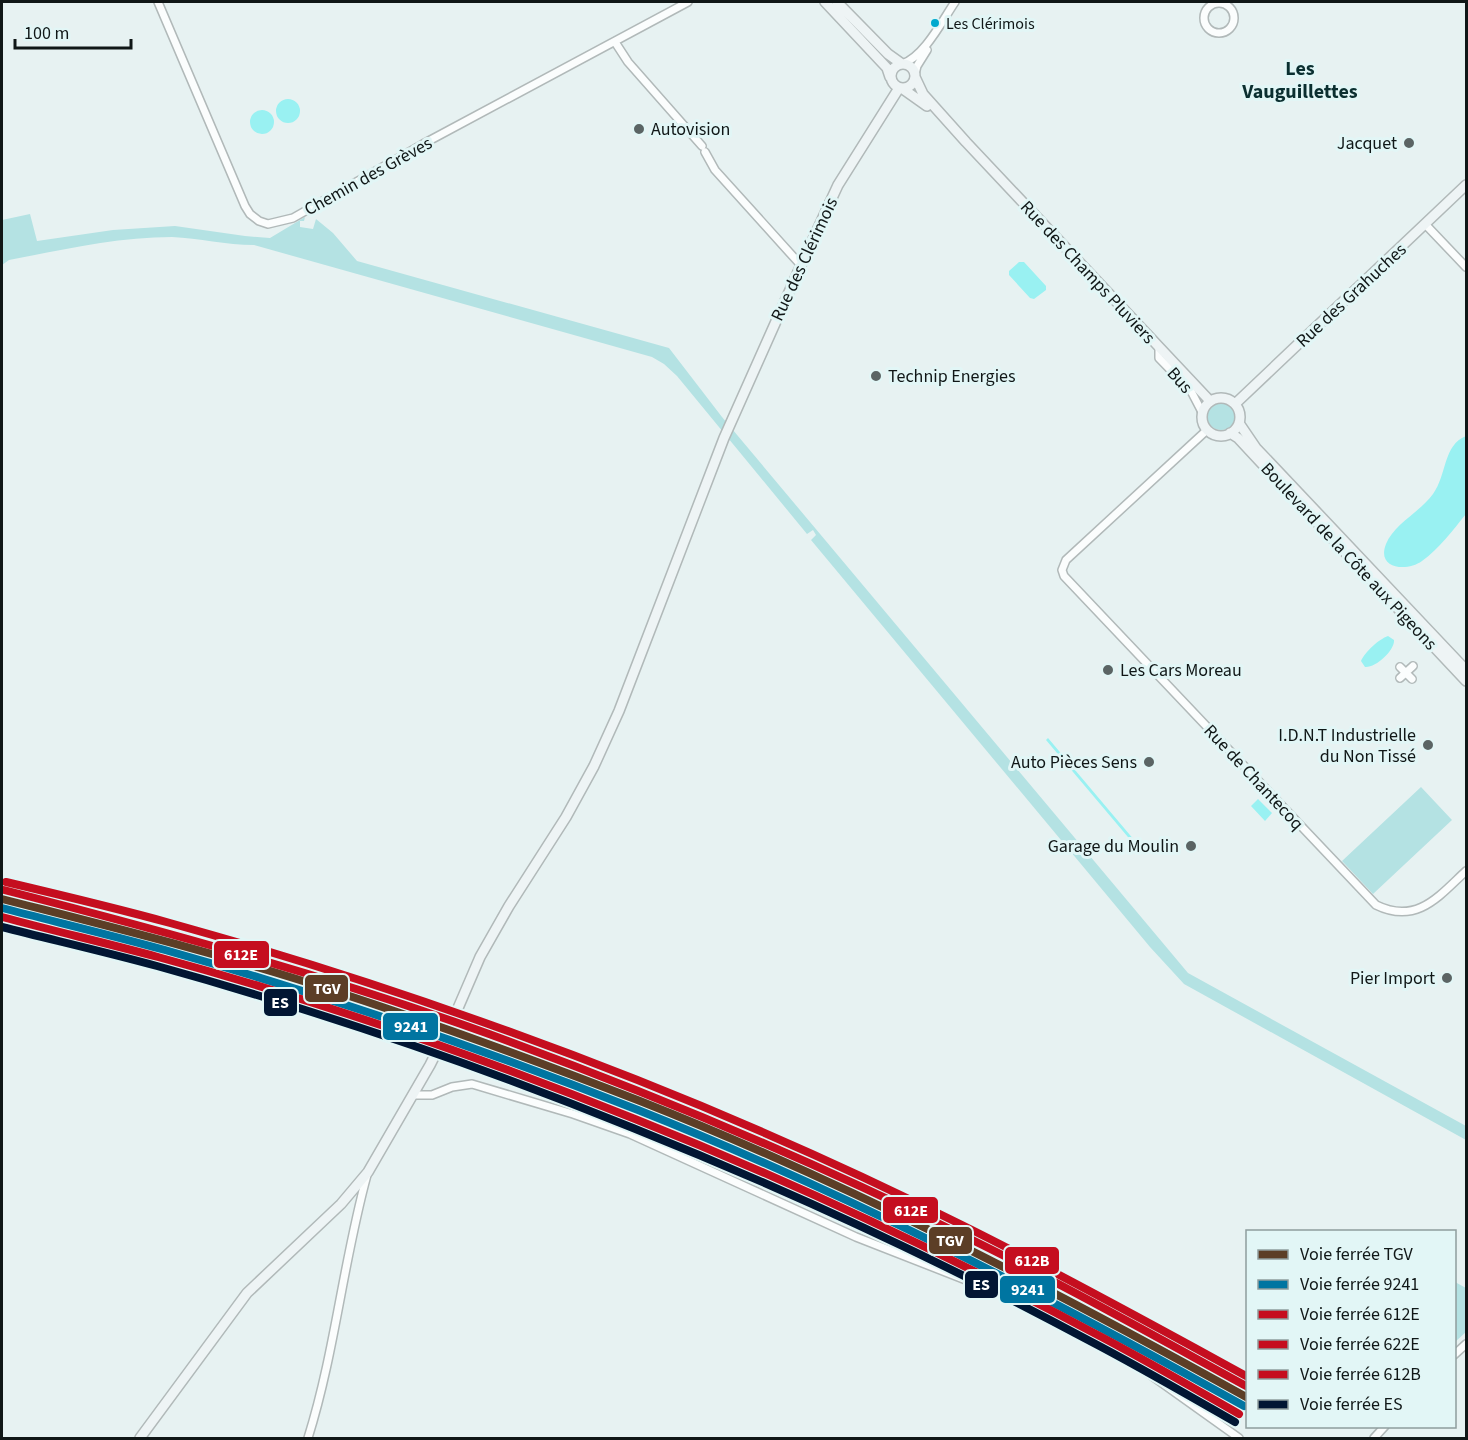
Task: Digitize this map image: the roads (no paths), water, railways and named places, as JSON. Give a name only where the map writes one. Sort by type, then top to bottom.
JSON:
[{"type":"street","name":"Chemin des Grèves","points":[[158,2],[245,206],[250,214],[268,224],[293,218],[423,144],[688,2]]},
{"type":"street","points":[[825,2],[887,68],[893,84],[901,88],[913,84],[917,66],[956,2]]},
{"type":"street","points":[[837,2],[888,54],[909,66],[915,76]]},
{"type":"street","points":[[890,77],[894,67],[911,61],[919,53],[956,2]]},
{"type":"street","points":[[1214,3],[1225,3],[1234,15],[1232,25],[1225,32],[1215,33],[1204,23],[1204,14],[1206,9],[1214,3]]},
{"type":"street","points":[[615,42],[628,62],[704,149],[716,170],[798,262],[802,263]]},
{"type":"street","name":"Rue des Champs Pluviers","points":[[915,76],[923,94],[966,142],[1209,401]]},
{"type":"street","name":"Rue des Champs Pluviers","points":[[901,88],[919,99],[966,142]]},
{"type":"street","name":"Rue des Clérimois","points":[[140,1438],[247,1293],[333,1212],[368,1172],[413,1095],[442,1042],[480,957],[508,906],[566,817],[594,766],[623,700],[724,438],[802,263],[838,185],[901,88]]},
{"type":"street","name":"Rue des Grahuches","points":[[1235,404],[1467,185]]},
{"type":"street","points":[[1425,224],[1467,267]]},
{"type":"street","name":"Bus","points":[[1159,347],[1160,358],[1191,391],[1202,412]]},
{"type":"street","points":[[1225,398],[1235,404],[1239,413],[1239,423],[1230,433],[1218,435],[1207,430],[1202,412],[1209,401],[1225,398]]},
{"type":"street","name":"Boulevard de la Côte aux Pigeons","points":[[1239,423],[1256,447],[1467,670]]},
{"type":"street","name":"Rue de Chantecoq","points":[[1207,430],[1066,560],[1062,570],[1069,582],[1376,905],[1400,912],[1419,909],[1433,902],[1467,870]]},
{"type":"street","name":"Boulevard de la Côte aux Pigeons","points":[[1230,433],[1251,452],[1467,681]]},
{"type":"street","points":[[1400,678],[1403,670],[1413,666]]},
{"type":"street","points":[[1403,670],[1412,679]]},
{"type":"street","points":[[413,1095],[432,1095],[453,1087],[472,1084],[573,1114],[630,1134],[856,1237],[994,1291],[1091,1337],[1145,1371],[1239,1438]]},
{"type":"street","points":[[308,1438],[324,1384],[368,1172]]},
{"type":"water","points":[[288,99],[293,100],[299,106],[299,116],[293,122],[288,123],[283,122],[277,116],[276,111],[277,106],[283,100]]},
{"type":"water","points":[[262,110],[267,111],[273,117],[273,127],[267,133],[262,134],[257,133],[251,127],[250,122],[251,117],[257,111]]},
{"type":"water","points":[[1019,262],[1024,262],[1046,286],[1046,290],[1034,299],[1030,298],[1009,275],[1009,271]]},
{"type":"water","points":[[1466,436],[1466,514],[1440,545],[1422,561],[1401,567],[1389,563],[1385,559],[1384,552],[1390,537],[1433,494],[1449,453],[1459,440]]},
{"type":"water","points":[[1388,636],[1394,640],[1391,649],[1379,662],[1365,667],[1361,661],[1366,654]]},
{"type":"water","points":[[1048,738],[1135,841],[1133,843],[1046,740]]},
{"type":"water","points":[[1258,799],[1272,813],[1265,821],[1251,806]]},
{"type":"rail line","name":"612B","points":[[6,882],[170,923],[331,971],[491,1025],[670,1093],[788,1143],[905,1197],[1070,1280],[1246,1376]]},
{"type":"rail line","name":"612E","points":[[4,890],[188,939],[370,993],[489,1034],[667,1102],[899,1204],[993,1250],[1246,1386]]},
{"type":"rail line","name":"TGV","points":[[2,899],[166,941],[288,976],[446,1029],[640,1101],[796,1167],[948,1239],[1246,1397]]},
{"type":"rail line","name":"9241","points":[[2,908],[165,950],[285,985],[462,1044],[638,1110],[793,1176],[946,1248],[1096,1325],[1244,1406]]},
{"type":"rail line","name":"622E","points":[[2,917],[219,974],[339,1011],[459,1052],[635,1119],[751,1167],[923,1246],[1111,1342],[1239,1414]]},
{"type":"rail line","name":"ES","points":[[2,927],[157,966],[338,1020],[516,1082],[633,1128],[806,1201],[977,1282],[1107,1350],[1235,1422]]},
{"type":"place","name":"Les Clérimois","points":[[935,23]]},
{"type":"place","name":"Autovision","points":[[639,129]]},
{"type":"place","name":"Jacquet","points":[[1409,143]]},
{"type":"place","name":"Technip Energies","points":[[876,376]]},
{"type":"place","name":"Les Cars Moreau","points":[[1108,670]]},
{"type":"place","name":"I.D.N.T Industrielle du Non Tissé","points":[[1428,745]]},
{"type":"place","name":"Auto Pièces Sens","points":[[1149,762]]},
{"type":"place","name":"Garage du Moulin","points":[[1191,846]]},
{"type":"place","name":"Pier Import","points":[[1447,978]]},
{"type":"district","name":"Les Vauguillettes","points":[[1300,80]]}]
